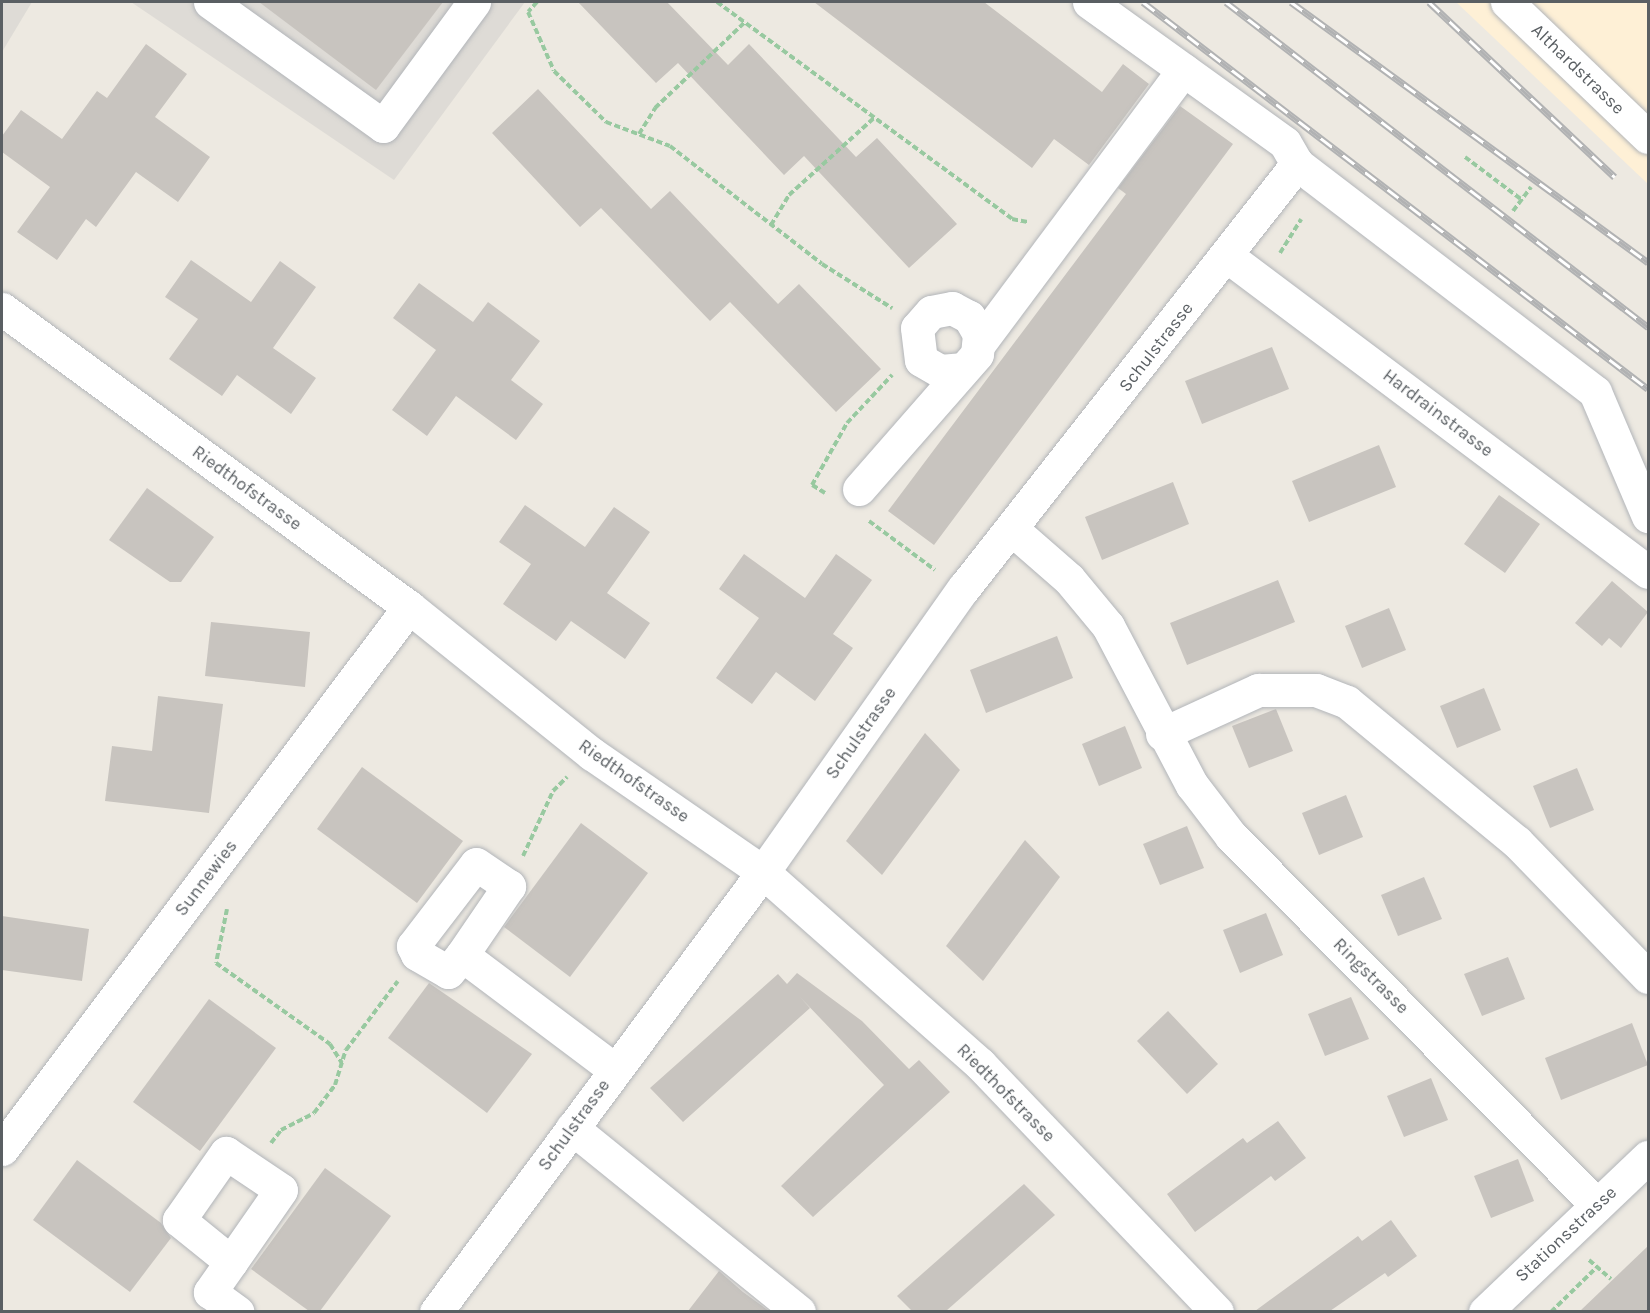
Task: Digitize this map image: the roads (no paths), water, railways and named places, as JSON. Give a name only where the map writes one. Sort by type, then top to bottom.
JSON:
[{"type":"street","points":[[210,2],[383,126],[474,2]]},
{"type":"street","points":[[1089,2],[1285,143],[1297,164],[1595,392],[1648,516]]},
{"type":"street","name":"Althardstrasse","points":[[1507,2],[1648,137]]},
{"type":"street","points":[[859,489],[970,357],[1184,70]]},
{"type":"street","name":"Schulstrasse","points":[[436,1311],[763,872],[963,589],[1014,531],[1297,164]]},
{"type":"street","name":"Hardrainstrasse","points":[[1227,256],[1648,572]]},
{"type":"street","name":"Riedthofstrasse","points":[[2,309],[409,607],[592,754],[763,872],[980,1064],[1217,1311]]},
{"type":"street","name":"Ringstrasse","points":[[1014,531],[1069,579],[1108,626],[1162,734],[1232,836],[1597,1205]]},
{"type":"street","name":"Sunnewies","points":[[2,1149],[409,607]]},
{"type":"street","points":[[1162,734],[1258,690],[1316,690],[1347,702],[1516,842],[1648,977]]},
{"type":"street","points":[[476,864],[509,886],[462,956],[448,972],[417,954],[413,946],[476,864]]},
{"type":"street","points":[[462,956],[615,1070]]},
{"type":"street","points":[[572,1128],[799,1311]]},
{"type":"street","points":[[231,1262],[179,1220],[226,1154],[281,1190],[231,1262],[210,1292],[237,1311]]},
{"type":"street","name":"Stationsstrasse","points":[[1485,1311],[1648,1157]]},
{"type":"railway","points":[[1143,2],[1648,389]]},
{"type":"railway","points":[[1226,2],[1648,327]]},
{"type":"railway","points":[[1291,2],[1648,262]]},
{"type":"railway","points":[[1429,2],[1615,177]]}]
